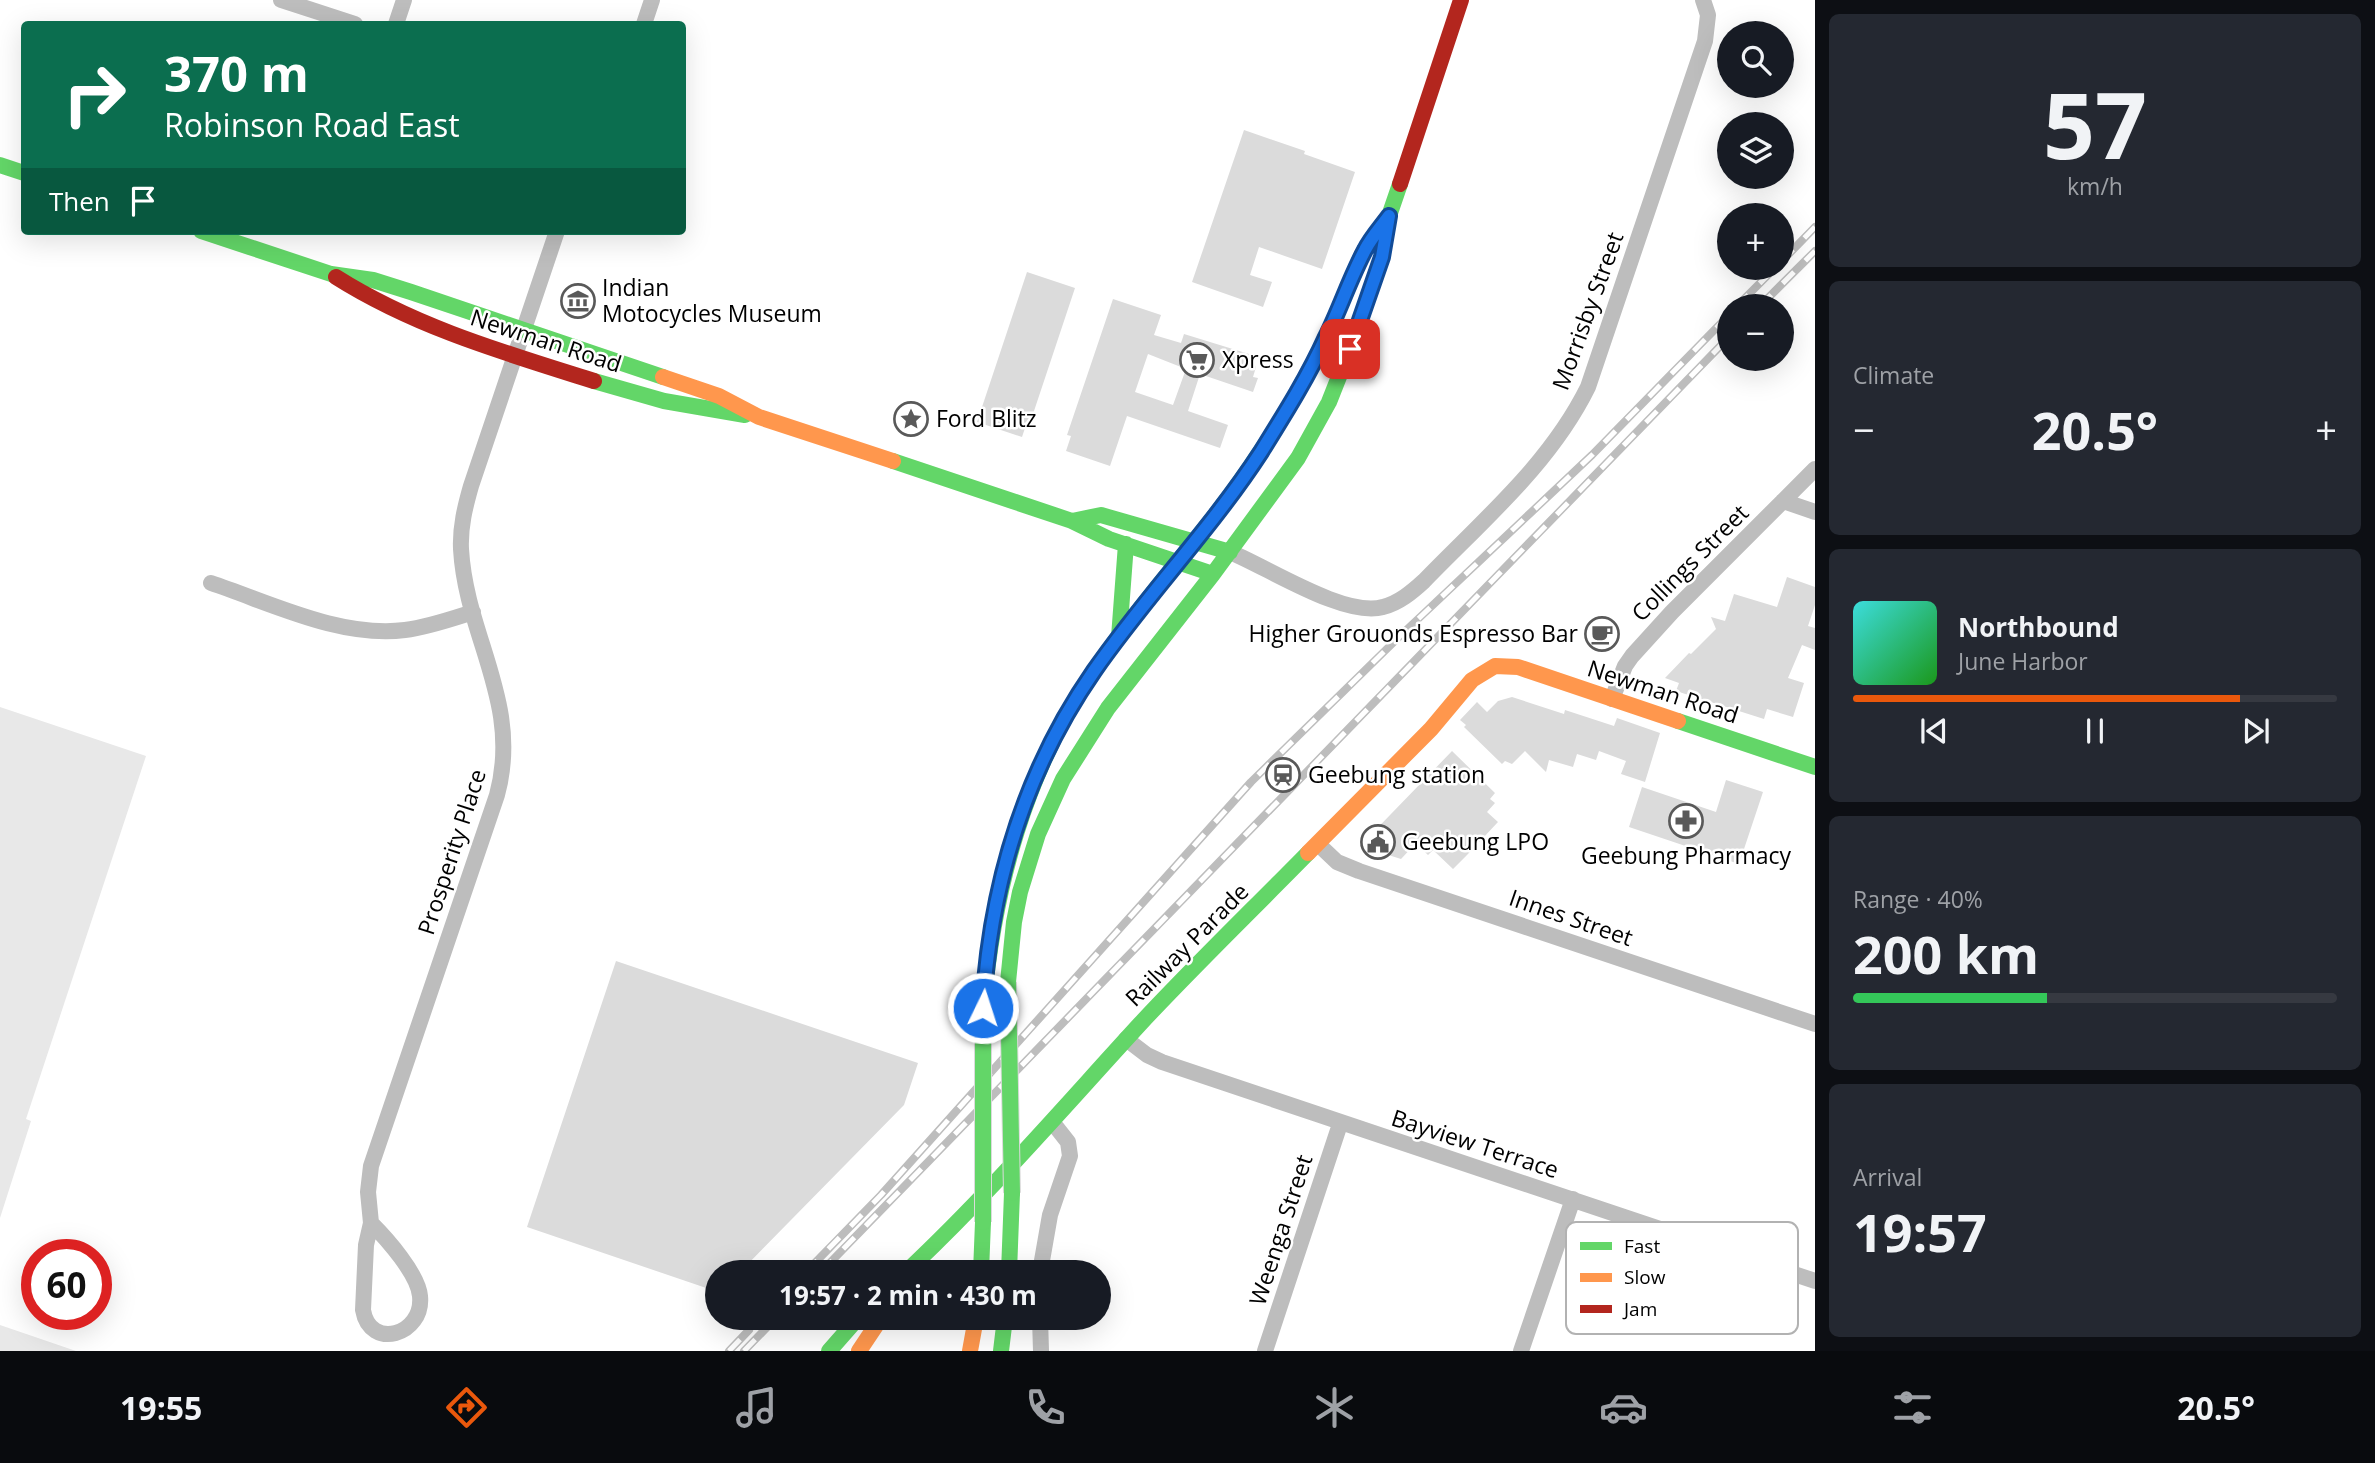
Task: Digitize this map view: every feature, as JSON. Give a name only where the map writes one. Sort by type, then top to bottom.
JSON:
[{"type":"main road","points":[[1009,1260],[1012,1193],[1008,982],[1020,892],[1038,834],[1076,755],[1298,458],[1329,402],[1365,310],[1382,257],[1389,216],[1461,0]]},
{"type":"main road","points":[[0,165],[21,172]]},
{"type":"main road","points":[[982,1260],[983,1008],[994,907],[1025,800],[1057,730],[1089,679],[1241,481],[1283,416],[1325,340],[1365,248],[1389,216]]},
{"type":"main road","name":"Newman Road","points":[[213,235],[331,274],[373,280],[719,396],[759,417],[1072,521],[1126,544],[1213,574]]},
{"type":"main road","name":"Newman Road","points":[[331,274],[366,298],[401,315],[516,355],[654,400],[759,417]]},
{"type":"main road","name":"Newman Road","points":[[1072,521],[1101,515],[1230,552]]},
{"type":"main road","points":[[1119,637],[1126,544]]},
{"type":"main road","name":"Newman Road","points":[[1495,666],[1518,667],[1815,767]]},
{"type":"main road","name":"Railway Parade","points":[[921,1260],[1053,1123],[1126,1039],[1431,729],[1472,680],[1495,666]]},
{"type":"main road","points":[[829,1351],[847,1330]]},
{"type":"main road","points":[[859,1351],[873,1330]]},
{"type":"main road","points":[[970,1351],[974,1330]]},
{"type":"main road","points":[[1002,1351],[1004,1330]]},
{"type":"street","points":[[281,0],[346,21]]},
{"type":"street","points":[[397,21],[404,0]]},
{"type":"street","points":[[645,21],[652,0]]},
{"type":"street","name":"Morrisby Street","points":[[1381,608],[1409,594],[1424,581],[1544,458],[1573,417],[1588,387],[1705,41],[1708,15],[1703,0]]},
{"type":"street","name":"Prosperity Place","points":[[371,1223],[386,1238],[418,1288],[420,1304],[415,1320],[410,1327],[397,1333],[382,1334],[365,1319],[364,1269],[371,1223],[368,1192],[371,1166],[501,778],[504,744],[500,704],[463,567],[462,523],[471,486],[556,235]]},
{"type":"street","name":"Collings Street","points":[[1612,699],[1620,675],[1632,656],[1815,469]]},
{"type":"street","points":[[1783,501],[1815,512]]},
{"type":"street","name":"Newman Road","points":[[1230,552],[1340,604],[1367,609],[1381,608]]},
{"type":"street","points":[[211,583],[328,623],[364,630],[414,628],[473,612]]},
{"type":"street","name":"Innes Street","points":[[1318,844],[1337,862],[1359,871],[1815,1024]]},
{"type":"street","name":"Bayview Terrace","points":[[1126,1039],[1147,1055],[1162,1062],[1340,1124],[1640,1222]]},
{"type":"street","points":[[1042,1260],[1050,1215],[1070,1156],[1068,1142],[1053,1123]]},
{"type":"street","name":"Weenga Street","points":[[1265,1351],[1340,1124]]},
{"type":"street","points":[[1521,1351],[1573,1199]]},
{"type":"street","name":"Bayview Terrace","points":[[1798,1276],[1815,1282]]},
{"type":"street","points":[[1040,1330],[1041,1351]]},
{"type":"shaded area","points":[[0,707],[146,756],[26,1119],[31,1121],[0,1218]]},
{"type":"shaded area","points":[[0,1325],[76,1351],[0,1351]]},
{"type":"building","points":[[1244,130],[1355,172],[1322,269],[1259,247],[1250,275],[1272,282],[1263,307],[1192,282]]},
{"type":"building","points":[[1027,272],[1075,288],[1030,423],[1027,422],[1022,437],[977,422]]},
{"type":"building","points":[[1113,299],[1161,315],[1154,335],[1181,343],[1184,334],[1249,354],[1256,367],[1253,377],[1258,378],[1253,392],[1200,374],[1188,411],[1228,425],[1220,448],[1127,416],[1110,466],[1066,451],[1071,436],[1067,435]],"holes":[[[1148,354],[1186,369],[1173,405],[1135,392]]]},
{"type":"building","points":[[1787,577],[1815,587],[1815,605],[1808,626],[1815,628],[1815,650],[1802,645],[1788,678],[1804,683],[1793,717],[1767,709],[1764,719],[1676,691],[1679,683],[1665,678],[1716,629],[1711,617],[1725,621],[1734,594],[1777,607]]},
{"type":"building","points":[[1512,697],[1564,714],[1565,710],[1614,726],[1617,718],[1660,733],[1645,782],[1621,774],[1626,761],[1599,751],[1596,760],[1577,754],[1573,767],[1549,760],[1546,772],[1525,751],[1512,764],[1505,761],[1502,764],[1460,720],[1477,702],[1487,712],[1498,701]]},
{"type":"building","points":[[1452,751],[1495,793],[1490,799],[1495,803],[1487,812],[1498,822],[1467,855],[1453,869],[1433,850],[1428,855],[1416,843],[1401,859],[1360,846]]},
{"type":"building","points":[[1726,780],[1763,792],[1739,864],[1629,827],[1642,787],[1716,812]]},
{"type":"building","points":[[616,961],[918,1063],[904,1105],[752,1260],[705,1260],[705,1288],[527,1227]]},
{"type":"railway","points":[[1794,249],[1815,227]]},
{"type":"railway","points":[[1772,294],[1815,251]]},
{"type":"railway","points":[[1749,294],[1763,280]]},
{"type":"railway","points":[[818,1260],[881,1195],[1251,782],[1400,636],[1592,455],[1717,327]]},
{"type":"railway","points":[[833,1260],[1717,349]]},
{"type":"railway","points":[[729,1351],[749,1330]]},
{"type":"railway","points":[[744,1351],[764,1330]]},
{"type":"traffic: fast","points":[[0,165],[21,172]]},
{"type":"traffic: fast","points":[[1008,982],[1020,892],[1038,834],[1063,779],[1108,708],[1213,574],[1298,458],[1329,402],[1350,349],[1382,257],[1389,216],[1400,184]]},
{"type":"traffic: fast","points":[[213,235],[331,274],[373,280],[663,377]]},
{"type":"traffic: fast","points":[[594,381],[664,401],[745,415]]},
{"type":"traffic: fast","points":[[983,1008],[995,918],[1005,874],[1017,831],[1050,748],[1095,669],[1229,497],[1293,400]]},
{"type":"traffic: fast","points":[[893,461],[1072,521],[1109,539],[1213,574]]},
{"type":"traffic: fast","points":[[1072,521],[1101,515],[1230,552]]},
{"type":"traffic: fast","points":[[1119,637],[1126,544]]},
{"type":"traffic: fast","points":[[1678,721],[1815,767]]},
{"type":"traffic: fast","points":[[918,1260],[996,1181],[1160,1002],[1308,853]]},
{"type":"traffic: fast","points":[[1008,982],[1012,1193]]},
{"type":"traffic: fast","points":[[983,1008],[983,1222]]},
{"type":"traffic: fast","points":[[1009,1260],[1012,1193]]},
{"type":"traffic: fast","points":[[981,1260],[983,1222]]},
{"type":"traffic: fast","points":[[829,1351],[847,1330]]},
{"type":"traffic: fast","points":[[1001,1351],[1004,1330]]},
{"type":"traffic: slow","points":[[1293,400],[1326,338],[1362,254],[1385,220]]},
{"type":"traffic: slow","points":[[663,377],[719,396],[759,417],[893,461]]},
{"type":"traffic: slow","points":[[1308,853],[1431,729],[1472,680],[1495,666],[1518,667],[1678,721]]},
{"type":"traffic: slow","points":[[859,1351],[873,1330]]},
{"type":"traffic: slow","points":[[970,1351],[974,1330]]},
{"type":"traffic: jam","points":[[1400,184],[1461,0]]},
{"type":"traffic: jam","points":[[336,277],[397,310],[461,337],[594,381]]},
{"type":"place","name":"Indian Motocycles Museum","points":[[578,301]]},
{"type":"place","name":"Xpress","points":[[1197,360]]},
{"type":"place","name":"Ford Blitz","points":[[911,419]]},
{"type":"place","name":"Higher Grouonds Espresso Bar","points":[[1602,634]]},
{"type":"place","name":"Geebung station","points":[[1283,775]]},
{"type":"place","name":"Geebung Pharmacy","points":[[1686,821]]},
{"type":"place","name":"Geebung LPO","points":[[1378,842]]},
{"type":"route","points":[[983,1008],[994,907],[1004,867],[1025,800],[1057,730],[1095,670],[1260,454],[1325,340],[1365,248],[1389,216],[1382,257],[1350,349]]}]
